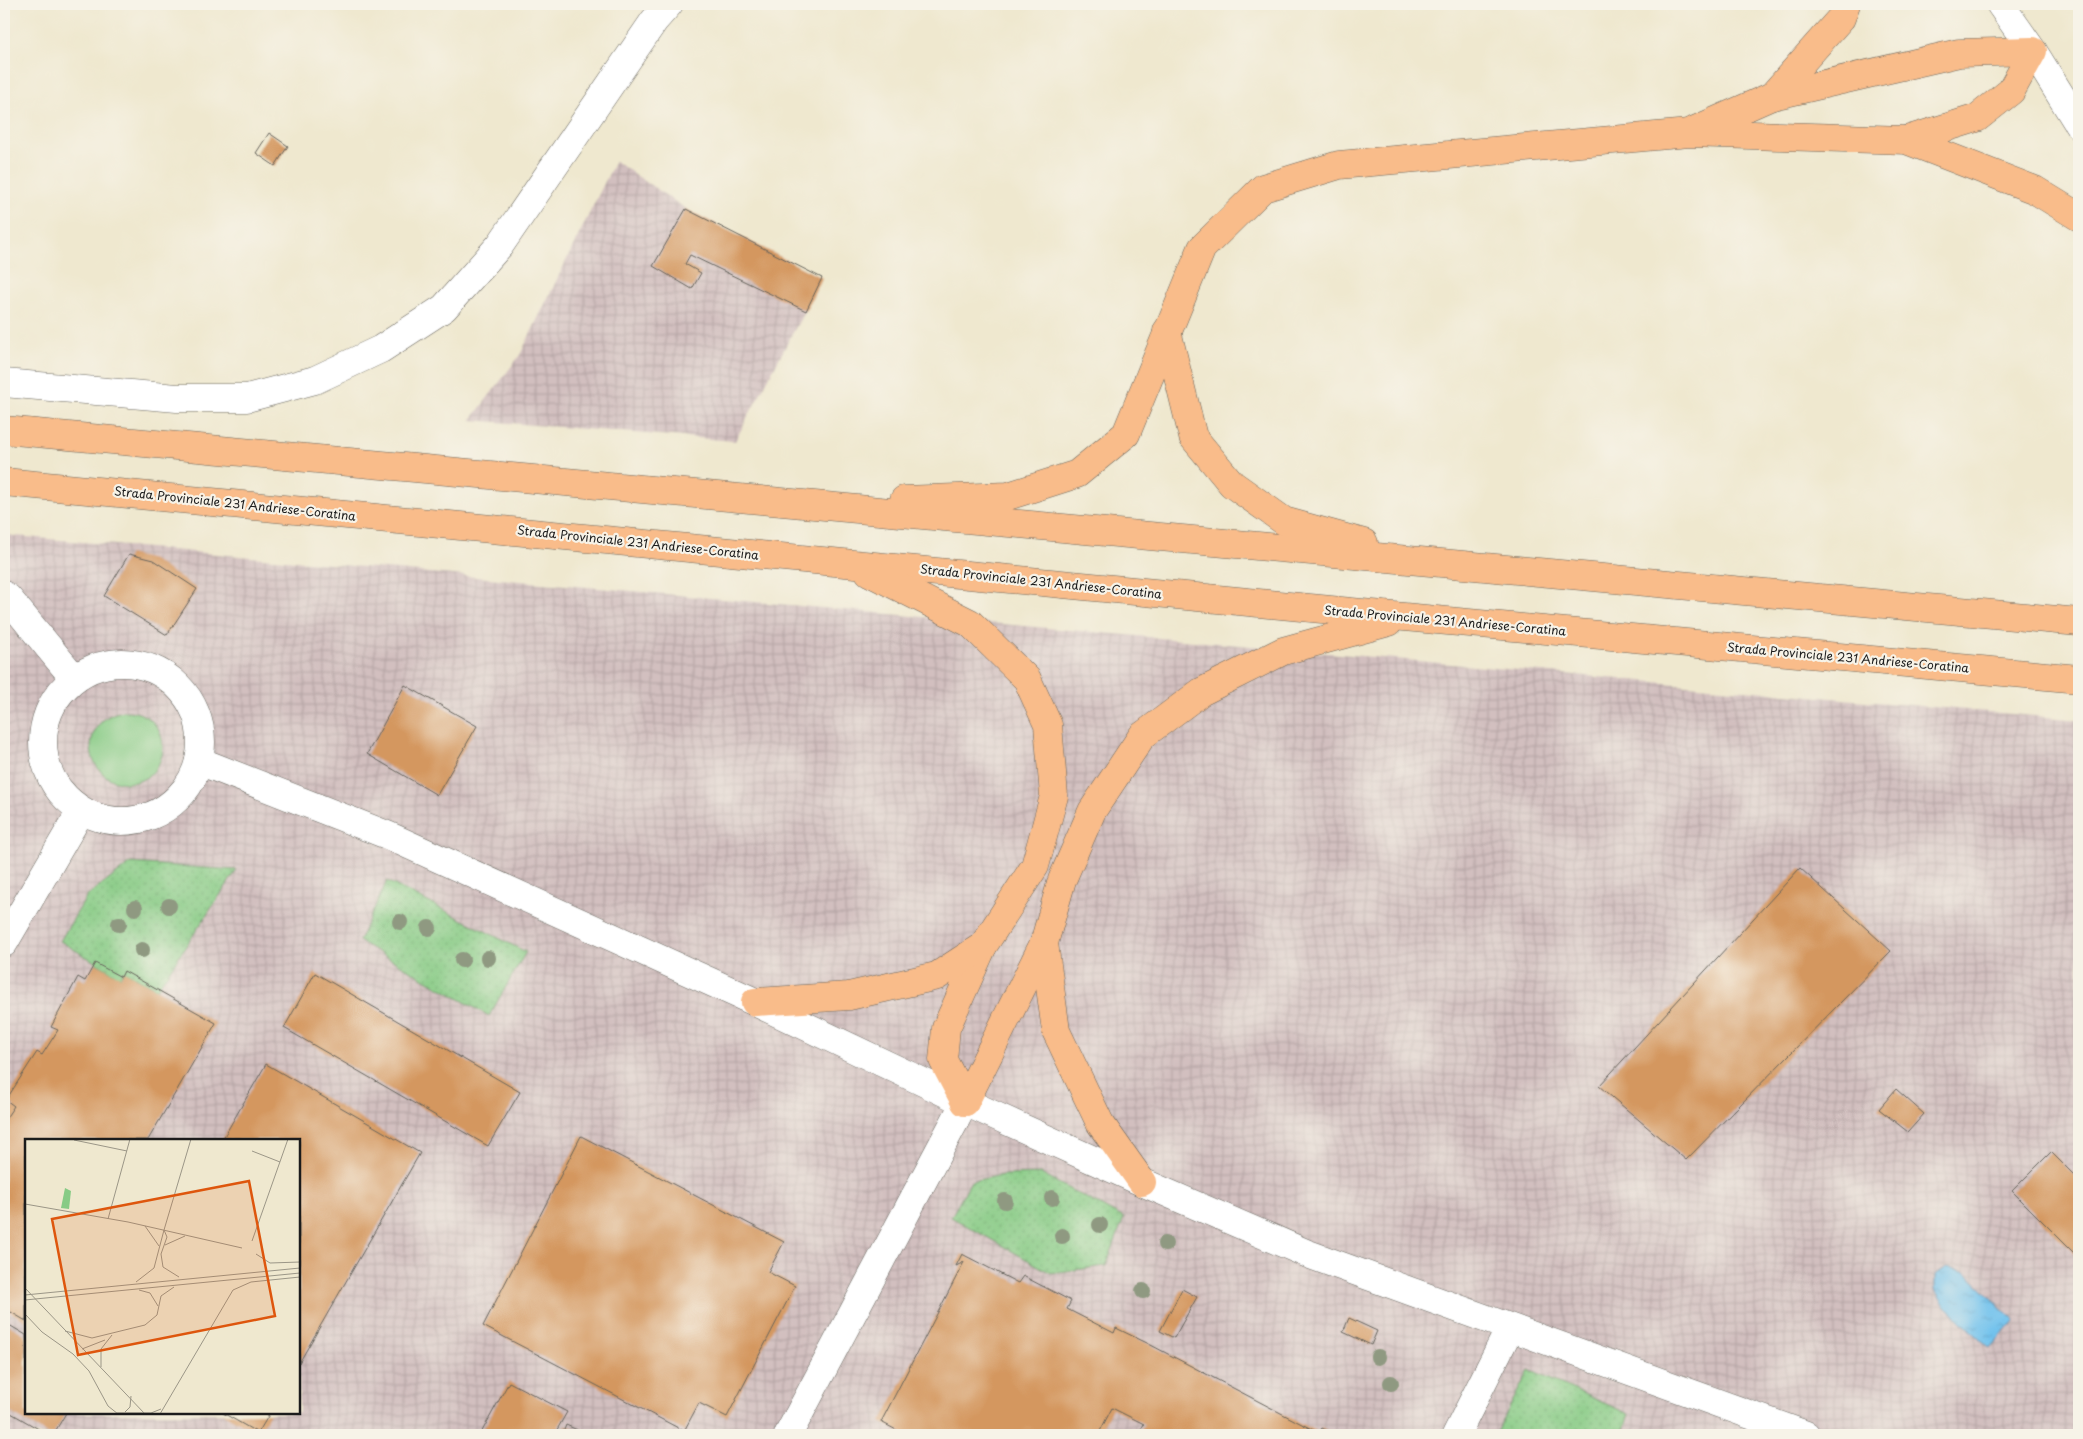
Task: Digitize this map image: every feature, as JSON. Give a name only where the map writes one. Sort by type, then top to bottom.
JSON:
[{"type":"highway","points":[[1772,96],[1841,18],[1846,4]]},
{"type":"highway","points":[[1688,133],[1772,96],[1959,52],[2033,51]]},
{"type":"highway","points":[[785,504],[1008,496],[1077,474],[1126,434],[1202,248],[1263,188],[1339,166],[1688,133],[1906,140],[1978,118],[2011,90],[2033,51]]},
{"type":"highway","points":[[1906,140],[2035,190],[2079,217]]},
{"type":"highway","points":[[1167,331],[1193,437],[1232,484],[1284,522],[1438,562]]},
{"type":"highway","points":[[4,430],[785,504],[1438,562],[2079,622]]},
{"type":"highway","name":"Strada Provinciale 231 Andriese-Coratina","points":[[4,482],[2079,680]]},
{"type":"highway","points":[[855,564],[970,623],[1027,679],[1048,725],[1054,796],[1035,866],[982,946],[946,1028],[943,1060],[965,1102]]},
{"type":"highway","points":[[965,1102],[1044,942],[1062,880],[1092,811],[1142,736],[1201,692],[1283,651],[1404,617]]},
{"type":"highway","points":[[1044,942],[1056,1031],[1100,1124],[1142,1182]]},
{"type":"highway","points":[[755,1002],[850,996],[937,976],[982,946]]},
{"type":"street","points":[[4,383],[177,398],[247,398],[315,380],[382,349],[444,308],[500,245],[654,21],[669,4]]},
{"type":"street","points":[[2000,4],[2033,51],[2079,125]]},
{"type":"street","points":[[4,595],[74,678]]},
{"type":"street","points":[[126,662],[154,669],[176,685],[193,707],[201,733],[199,761],[190,784],[185,790],[174,802],[153,816],[129,822],[104,820],[81,811],[61,795],[47,772],[42,747],[44,721],[56,697],[74,678],[99,666],[126,662]]},
{"type":"street","points":[[199,761],[387,835],[755,1002],[965,1102],[1308,1254],[1806,1435]]},
{"type":"street","points":[[4,943],[81,811]]},
{"type":"street","points":[[788,1435],[965,1102]]},
{"type":"street","points":[[1456,1435],[1510,1328]]},
{"type":"shaded area","points":[[615,161],[686,209],[822,278],[735,441],[471,420],[520,355]]},
{"type":"shaded area","points":[[4,535],[2079,720],[2079,1435],[4,1435]]},
{"type":"green space","points":[[127,711],[147,717],[157,727],[163,747],[157,767],[147,777],[127,783],[107,777],[97,767],[91,747],[97,727],[107,717]]},
{"type":"green space","points":[[131,863],[237,870],[157,989],[124,971],[120,977],[60,941],[87,896]]},
{"type":"green space","points":[[387,881],[526,952],[489,1016],[359,941]]},
{"type":"green space","points":[[1041,1174],[1124,1218],[1106,1266],[1051,1273],[951,1217],[971,1181],[1004,1175]]},
{"type":"green space","points":[[1529,1370],[1629,1414],[1622,1435],[1495,1435]]},
{"type":"water","points":[[1947,1267],[1964,1271],[2015,1320],[1990,1348],[1946,1307],[1935,1290],[1935,1275]]},
{"type":"building","points":[[269,133],[288,146],[275,166],[256,153]]},
{"type":"building","points":[[686,209],[822,278],[806,311],[690,255],[685,264],[701,273],[692,289],[653,266]]},
{"type":"building","points":[[129,554],[153,560],[197,589],[167,635],[104,596]]},
{"type":"building","points":[[405,685],[477,726],[437,795],[367,754]]},
{"type":"building","points":[[1800,868],[1891,951],[1686,1160],[1599,1086]]},
{"type":"building","points":[[95,963],[121,977],[124,971],[216,1023],[149,1139],[25,1139],[25,1320],[4,1308],[4,1121],[14,1106],[6,1100],[37,1052],[42,1055],[58,1030],[51,1027],[78,977],[85,981]]},
{"type":"building","points":[[315,973],[520,1092],[488,1146],[284,1028]]},
{"type":"building","points":[[266,1064],[420,1153],[300,1361],[300,1139],[223,1139]]},
{"type":"building","points":[[1896,1089],[1924,1114],[1908,1132],[1879,1109]]},
{"type":"building","points":[[581,1136],[784,1242],[768,1272],[795,1286],[727,1417],[699,1403],[684,1431],[483,1326]]},
{"type":"building","points":[[2051,1152],[2079,1180],[2079,1258],[2012,1191]]},
{"type":"building","points":[[962,1254],[1018,1283],[1023,1276],[1071,1301],[1067,1309],[1114,1333],[1116,1328],[1319,1433],[1322,1428],[1335,1435],[1138,1435],[1144,1424],[1112,1408],[1098,1435],[906,1435],[881,1422],[964,1262],[956,1266]]},
{"type":"building","points":[[1182,1289],[1197,1297],[1174,1338],[1160,1331]]},
{"type":"building","points":[[1349,1318],[1377,1331],[1371,1345],[1343,1332]]},
{"type":"building","points":[[4,1322],[25,1334],[25,1414],[65,1414],[53,1435],[49,1435],[4,1409]]},
{"type":"building","points":[[509,1382],[567,1412],[554,1435],[480,1435]]},
{"type":"building","points":[[225,1414],[269,1414],[258,1433]]},
{"type":"building","points":[[566,1425],[582,1432],[590,1435],[562,1435]]}]
